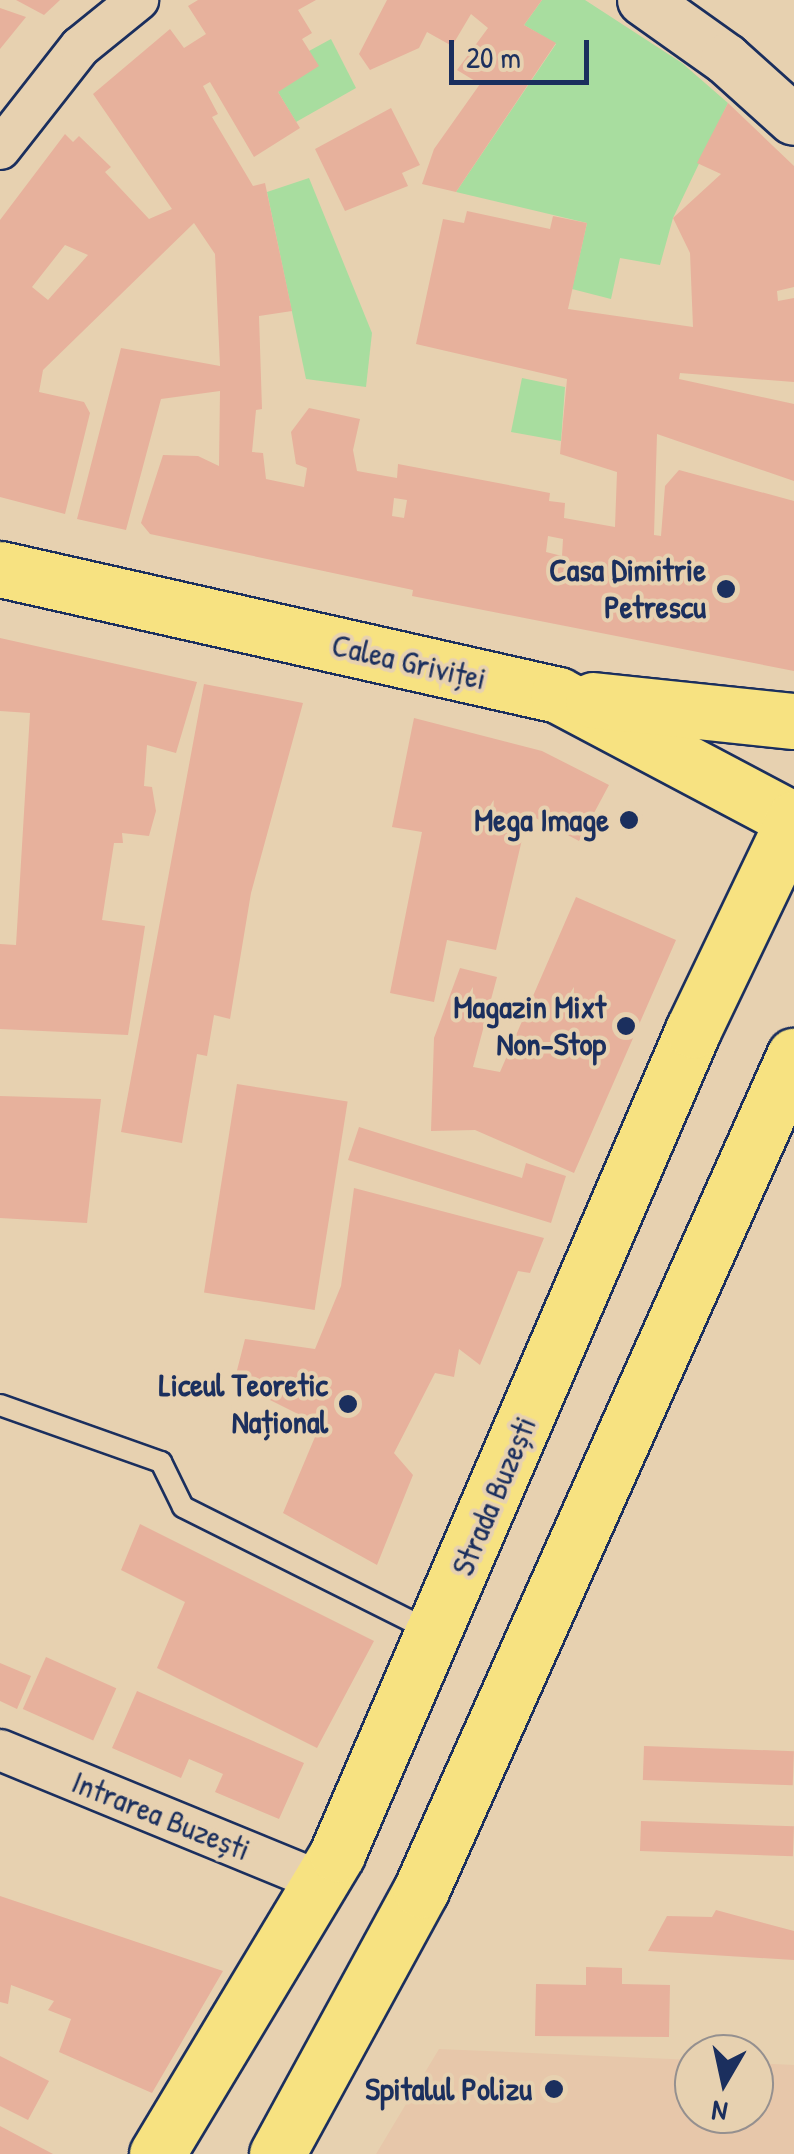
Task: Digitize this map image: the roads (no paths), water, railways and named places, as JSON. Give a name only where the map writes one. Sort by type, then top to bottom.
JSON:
[{"type":"main road","name":"Calea Griviței","points":[[0,569],[558,696],[794,819]]},
{"type":"main road","points":[[558,696],[794,721]]},
{"type":"main road","name":"Strada Buzești","points":[[157,2154],[322,1882],[435,1634],[693,1030],[794,819]]},
{"type":"main road","points":[[277,2154],[422,1890],[794,1056]]},
{"type":"street","points":[[0,149],[80,47],[138,0]]},
{"type":"street","points":[[643,0],[726,59],[794,120]]},
{"type":"street","name":"Intrarea Buzești","points":[[0,1750],[322,1882]]},
{"type":"lane","points":[[0,1405],[161,1462],[184,1507],[435,1634]]},
{"type":"place","name":"Casa Dimitrie Petrescu","points":[[726,589]]},
{"type":"place","name":"Mega Image","points":[[629,820]]},
{"type":"place","name":"Magazin Mixt Non-Stop","points":[[626,1026]]},
{"type":"place","name":"Liceul Teoretic Național","points":[[348,1404]]},
{"type":"place","name":"Spitalul Polizu","points":[[554,2089]]}]
